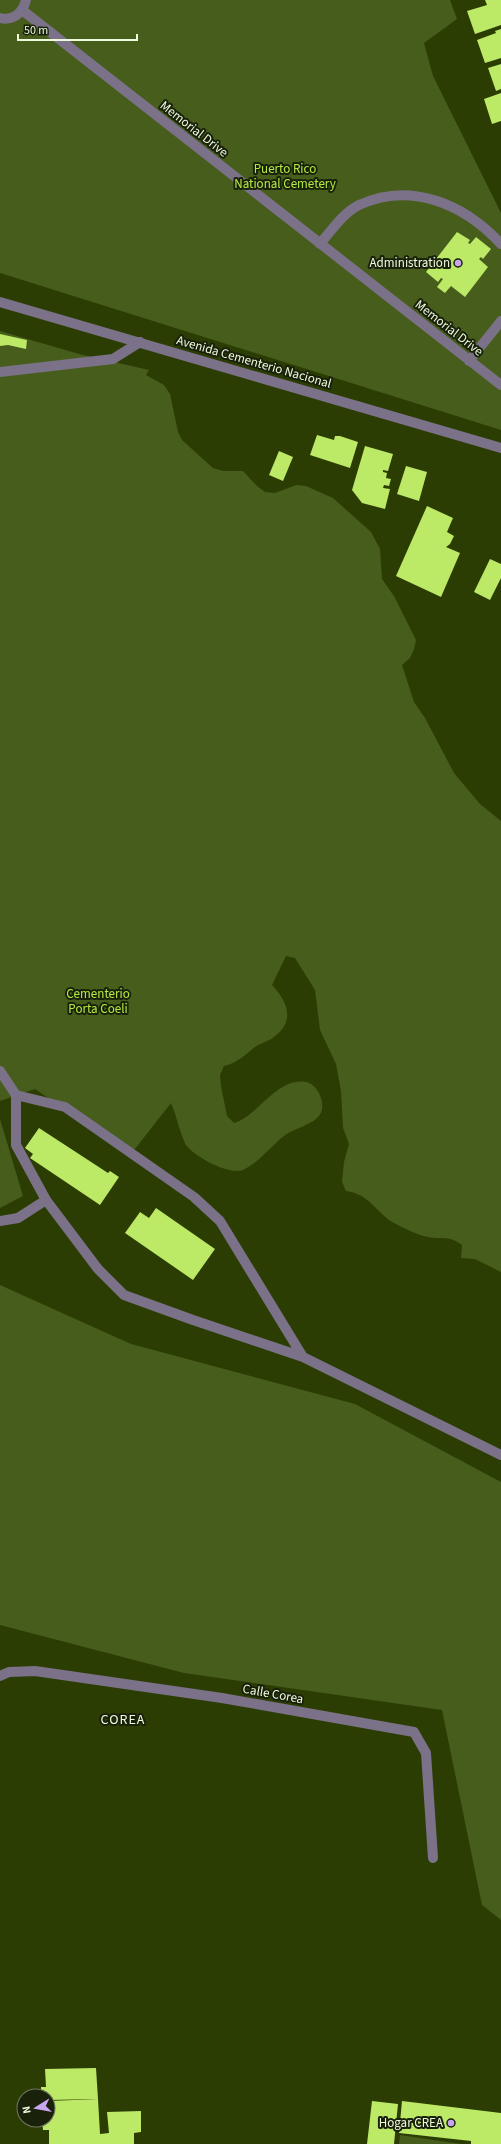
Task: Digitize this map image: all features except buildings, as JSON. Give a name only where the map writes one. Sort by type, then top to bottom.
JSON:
[{"type":"street","points":[[0,18],[11,18],[22,10],[26,0]]},
{"type":"street","name":"Memorial Drive","points":[[22,10],[501,385]]},
{"type":"street","points":[[320,244],[339,222],[358,206],[392,194],[425,196],[458,209],[486,228],[501,244]]},
{"type":"street","name":"Avenida Cementerio Nacional","points":[[0,302],[501,448]]},
{"type":"street","points":[[470,361],[501,321]]},
{"type":"street","points":[[0,372],[113,359],[140,342]]},
{"type":"street","points":[[0,1071],[16,1095],[16,1145],[46,1200],[98,1269],[124,1295],[303,1357],[501,1455]]},
{"type":"street","points":[[16,1095],[65,1107],[194,1196],[220,1221],[303,1357]]},
{"type":"street","points":[[0,1221],[18,1218],[46,1200]]},
{"type":"street","name":"Calle Corea","points":[[0,1676],[9,1672],[35,1671],[222,1698],[414,1732],[426,1753],[433,1858]]},
{"type":"green space","name":"Puerto Rico National Cemetery","points":[[0,0],[450,0],[457,19],[424,43],[433,76],[501,213],[501,430],[0,273]]},
{"type":"green space","name":"Cementerio Porta Coeli","points":[[0,331],[79,354],[149,370],[146,375],[164,385],[170,394],[178,432],[182,440],[213,468],[223,471],[243,471],[265,492],[275,493],[296,485],[306,486],[333,498],[371,532],[380,549],[382,579],[394,596],[416,640],[410,658],[402,665],[414,702],[425,718],[454,773],[480,804],[501,821],[501,1272],[475,1259],[461,1258],[462,1245],[457,1242],[449,1239],[424,1236],[411,1231],[388,1219],[361,1196],[346,1191],[342,1182],[344,1162],[349,1144],[343,1128],[341,1091],[336,1064],[320,1030],[315,990],[295,958],[286,956],[272,985],[282,998],[287,1011],[287,1018],[281,1031],[272,1038],[255,1047],[237,1061],[224,1066],[220,1075],[221,1086],[227,1116],[234,1123],[243,1119],[286,1085],[296,1082],[306,1082],[315,1088],[319,1093],[322,1103],[322,1111],[312,1122],[284,1136],[256,1162],[245,1169],[239,1171],[223,1168],[205,1160],[191,1150],[184,1141],[171,1103],[131,1154],[35,1089],[0,1101]]},
{"type":"green space","points":[[0,1119],[23,1196],[0,1208]]},
{"type":"green space","points":[[0,1285],[131,1344],[355,1404],[501,1482],[501,1920],[482,1905],[442,1710],[184,1673],[0,1625]]},
{"type":"green space","points":[[400,2135],[461,2144],[399,2144]]},
{"type":"place","name":"Administration","points":[[458,263]]},
{"type":"place","name":"Hogar CREA","points":[[451,2123]]},
{"type":"district","name":"COREA","points":[[123,1720]]}]
